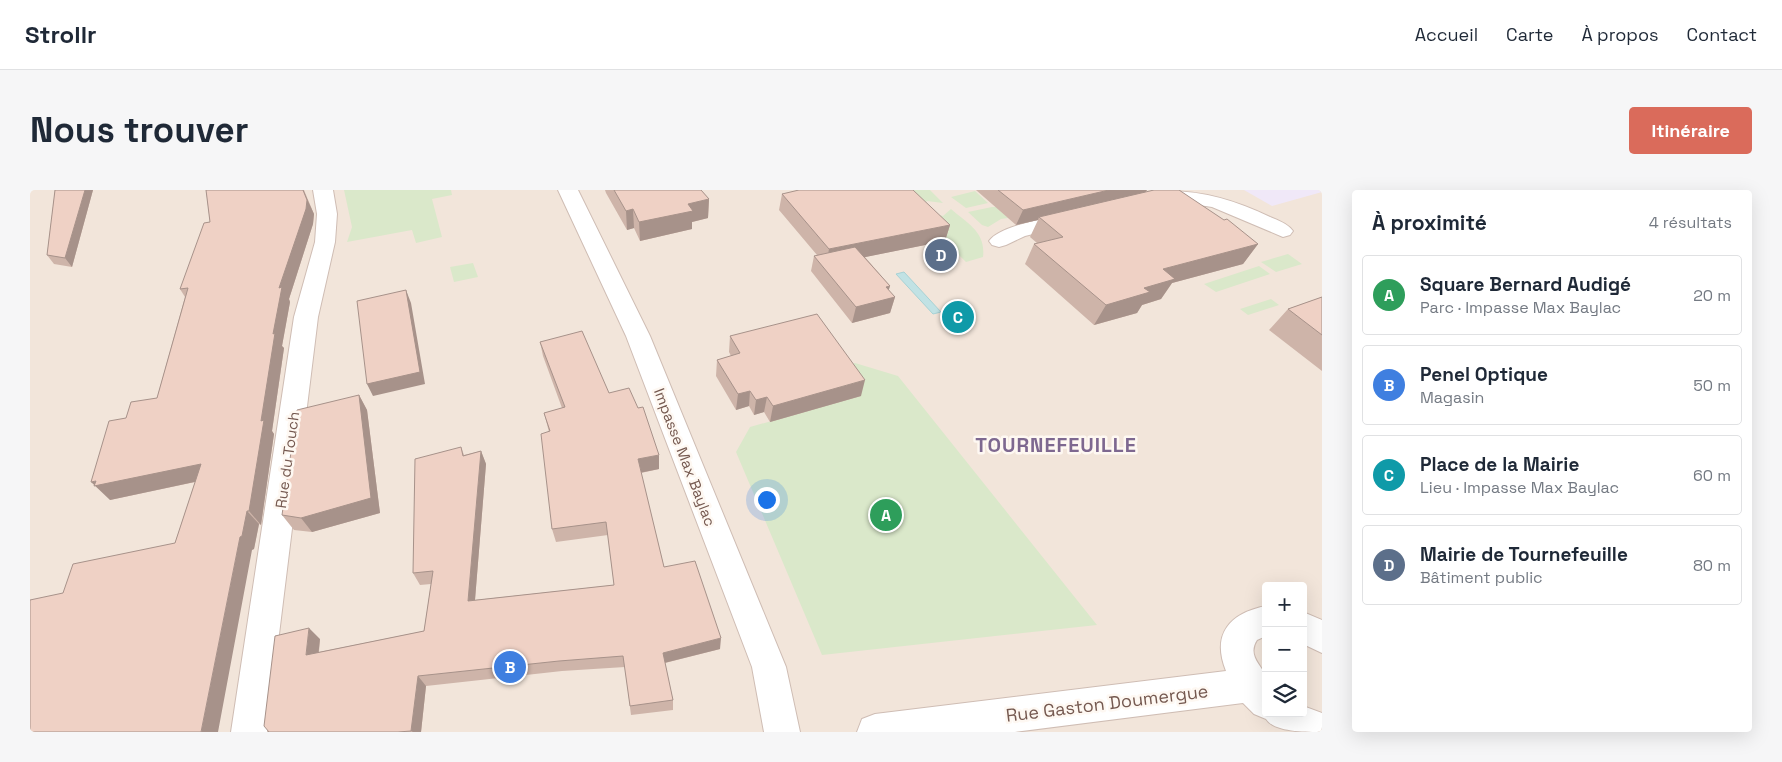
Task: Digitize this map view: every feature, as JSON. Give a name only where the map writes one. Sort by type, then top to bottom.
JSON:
[{"type":"street","name":"Rue du Touch","points":[[249,732],[306,317],[325,242],[327,214],[324,190]]},
{"type":"street","name":"Impasse Max Baylac","points":[[568,190],[638,336],[734,583],[769,667],[782,732]]},
{"type":"street","points":[[1133,203],[1175,194],[1200,195],[1226,202],[1284,231]]},
{"type":"street","points":[[999,241],[1018,232],[1085,215]]},
{"type":"street","points":[[1258,693],[1238,658],[1240,635],[1246,627],[1262,622]]},
{"type":"street","points":[[1307,629],[1322,637]]},
{"type":"street","name":"Rue Gaston Doumergue","points":[[875,732],[1258,693]]},
{"type":"street","points":[[1288,717],[1305,727],[1322,731]]},
{"type":"shaded area","points":[[30,190],[1322,190],[1322,732],[30,732]]},
{"type":"shaded area","points":[[1244,190],[1322,190],[1322,192],[1272,206]]},
{"type":"green space","points":[[344,190],[451,190],[452,195],[432,199],[442,237],[416,243],[412,230],[347,242],[352,227]]},
{"type":"green space","points":[[903,190],[930,190],[943,203],[927,201],[923,205],[930,212],[943,216],[951,209],[969,224],[982,241],[983,257],[966,262],[895,192]]},
{"type":"green space","points":[[975,191],[988,203],[966,208],[951,197]]},
{"type":"green space","points":[[996,207],[1008,218],[1001,219],[988,227],[982,225],[968,212]]},
{"type":"green space","points":[[1288,254],[1302,264],[1276,272],[1261,262]]},
{"type":"green space","points":[[473,263],[478,277],[454,282],[450,267]]},
{"type":"green space","points":[[1259,266],[1270,274],[1216,292],[1204,284]]},
{"type":"green space","points":[[1271,299],[1279,305],[1248,315],[1240,309]]},
{"type":"green space","points":[[855,363],[898,376],[1097,625],[822,655],[736,452],[750,427],[793,415],[840,367]]},
{"type":"water","points":[[904,272],[941,312],[933,314],[896,274]]},
{"type":"building","points":[[55,190],[85,190],[65,258],[47,255]]},
{"type":"building","points":[[206,190],[303,190],[307,200],[306,209],[279,288],[282,287],[273,334],[275,333],[261,421],[264,420],[249,511],[247,511],[242,536],[240,537],[201,732],[30,732],[30,600],[63,593],[73,564],[175,543],[201,464],[94,486],[96,481],[91,482],[109,421],[126,418],[131,402],[157,398],[188,288],[180,289],[204,223],[210,222]]},
{"type":"building","points":[[614,190],[701,190],[709,199],[688,204],[693,211],[639,222],[633,209],[626,211]]},
{"type":"building","points":[[799,190],[913,190],[950,225],[829,249],[782,194]]},
{"type":"building","points":[[998,190],[1109,190],[1023,210]]},
{"type":"building","points":[[1154,190],[1179,190],[1224,220],[1227,219],[1258,244],[1163,269],[1175,279],[1144,288],[1150,292],[1106,305],[1034,244],[1063,237],[1039,217]]},
{"type":"building","points":[[855,247],[890,286],[886,287],[895,297],[856,307],[814,256]]},
{"type":"building","points":[[406,290],[420,372],[367,384],[357,301]]},
{"type":"building","points":[[1322,297],[1322,335],[1288,309]]},
{"type":"building","points":[[817,314],[865,380],[773,406],[767,397],[756,400],[750,391],[738,394],[717,360],[740,353],[730,336]]},
{"type":"building","points":[[582,331],[609,393],[629,388],[638,408],[643,407],[659,455],[638,459],[664,567],[695,561],[721,638],[663,653],[673,700],[630,706],[623,656],[559,661],[418,676],[411,731],[269,732],[264,726],[275,636],[309,628],[306,655],[424,631],[433,571],[413,573],[415,459],[461,447],[463,456],[481,451],[468,601],[614,585],[606,522],[552,529],[541,434],[550,431],[544,413],[565,407],[540,342]]},
{"type":"building","points":[[359,395],[371,498],[301,518],[282,515],[297,410]]},
{"type":"place","name":"Mairie de Tournefeuille","points":[[941,255]]},
{"type":"place","name":"Place de la Mairie","points":[[958,317]]},
{"type":"place","name":"Square Bernard Audigé","points":[[886,515]]},
{"type":"place","name":"Penel Optique","points":[[510,667]]},
{"type":"district","name":"TOURNEFEUILLE","points":[[1056,445]]}]
